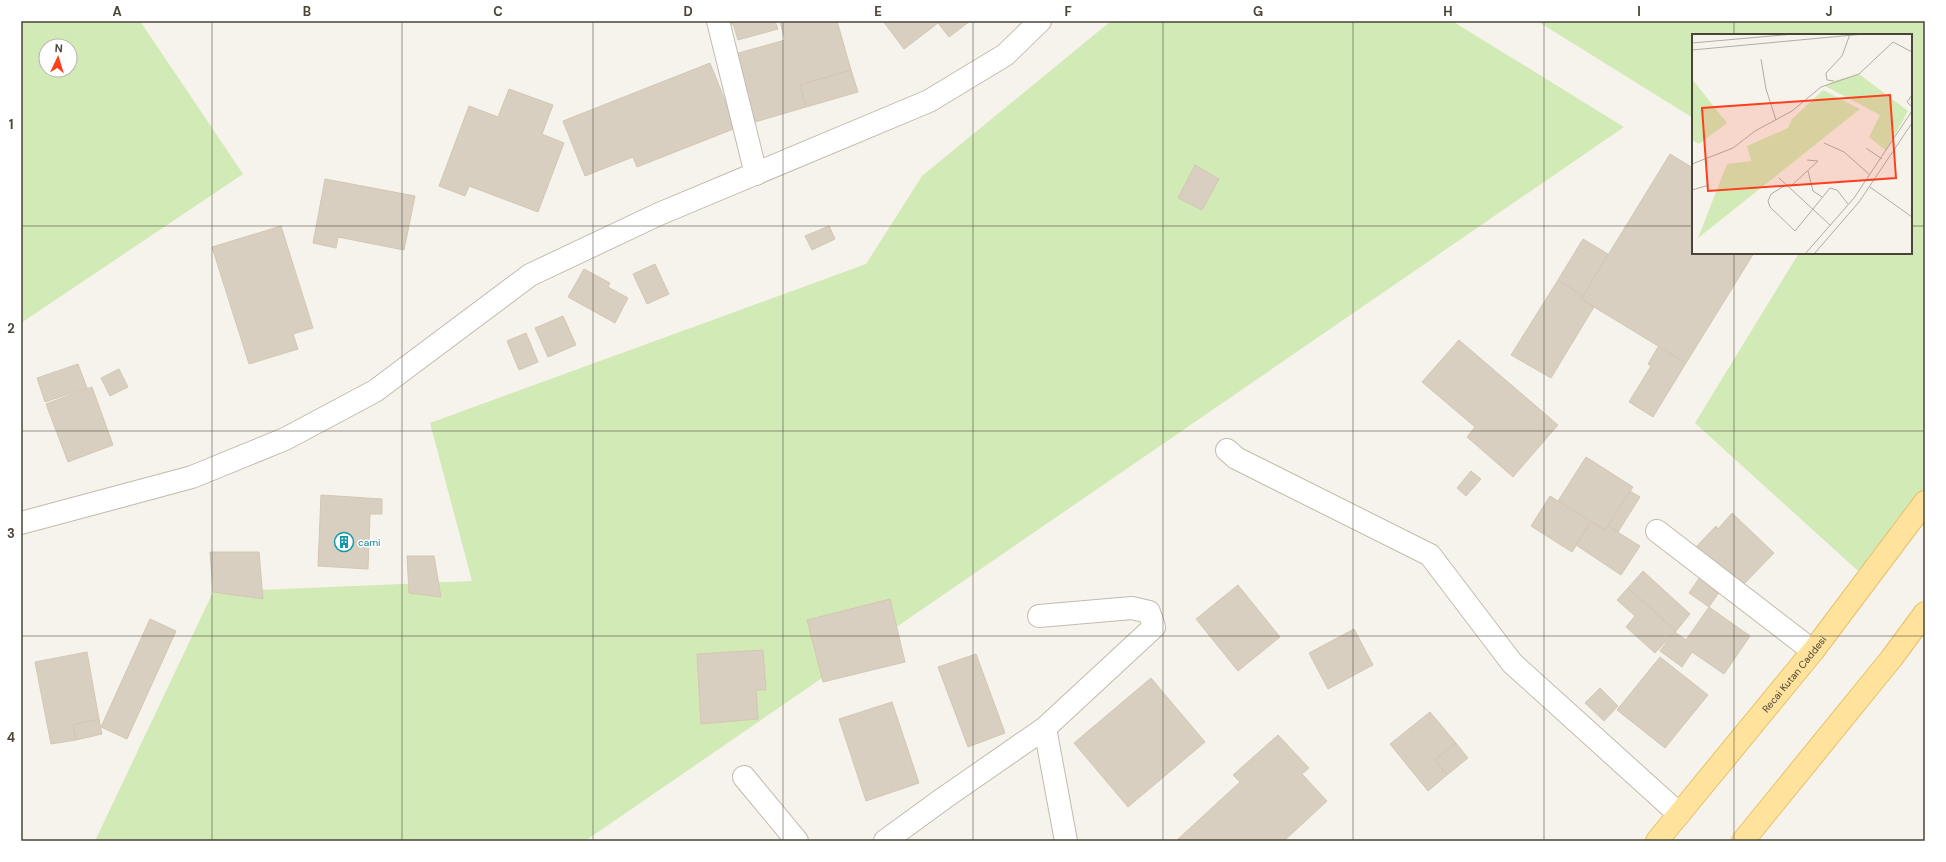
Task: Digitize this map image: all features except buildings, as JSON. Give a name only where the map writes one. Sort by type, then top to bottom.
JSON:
[{"type":"main road","name":"Recai Kutan Caddesi","points":[[1657,841],[1813,651],[1925,502]]},
{"type":"main road","points":[[1742,841],[1891,659],[1925,613]]},
{"type":"street","points":[[718,21],[756,174]]},
{"type":"street","points":[[21,523],[192,477],[284,439],[375,391],[530,275],[659,214],[929,101],[1005,55],[1040,21]]},
{"type":"street","points":[[1227,450],[1236,458],[1430,555],[1512,664],[1680,814]]},
{"type":"street","points":[[1657,532],[1813,651]]},
{"type":"street","points":[[885,841],[1045,728],[1154,627],[1149,612],[1132,608],[1039,616]]},
{"type":"street","points":[[1045,728],[1066,841]]},
{"type":"street","points":[[744,777],[797,841]]},
{"type":"green space","points":[[21,21],[140,21],[243,174],[21,323]]},
{"type":"green space","points":[[1111,21],[1452,21],[1624,127],[585,841],[95,841],[213,592],[472,581],[430,423],[866,264],[922,176]]},
{"type":"green space","points":[[1537,21],[1925,21],[1925,488],[1868,580],[1695,423],[1798,254],[1912,254],[1912,34],[1692,34],[1692,117]]},
{"type":"place","name":"cami","points":[[344,542]]}]
